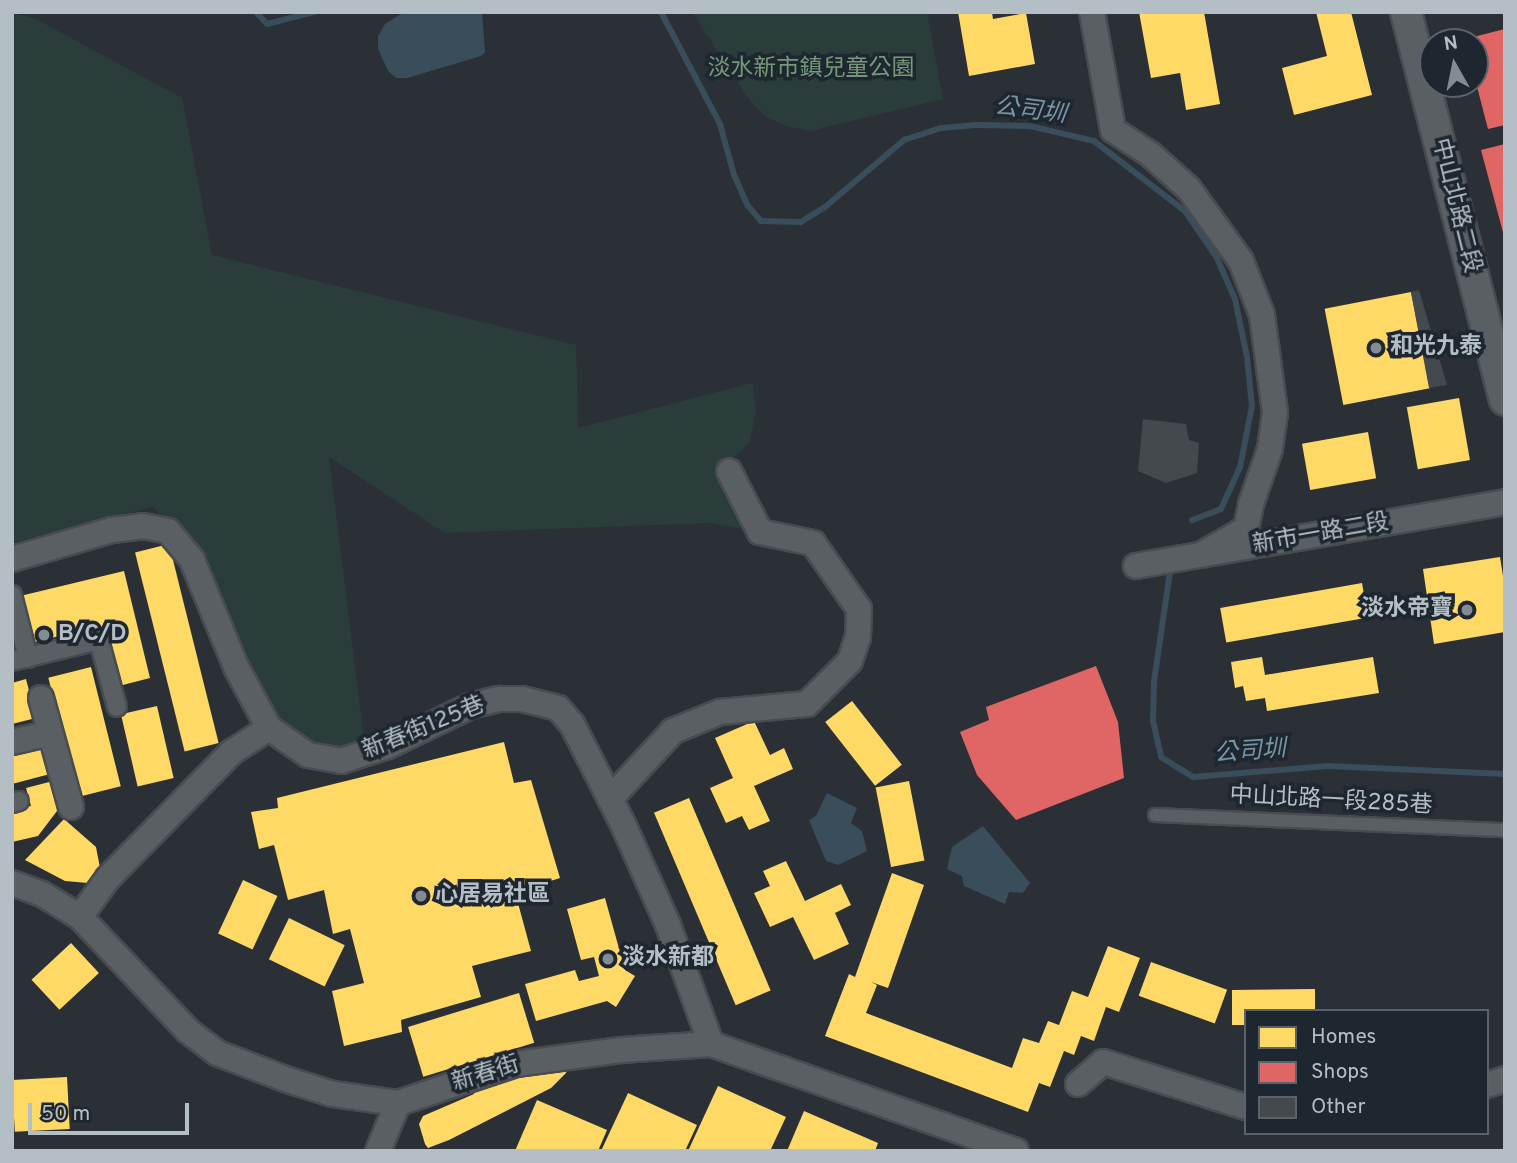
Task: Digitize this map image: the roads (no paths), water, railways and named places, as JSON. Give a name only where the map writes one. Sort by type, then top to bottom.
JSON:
[{"type":"street","points":[[1092,12],[1113,130],[1150,154],[1189,189],[1241,261],[1262,314],[1275,413],[1270,449],[1251,504],[1246,529],[1201,555]]},
{"type":"street","name":"中山北路二段","points":[[1406,12],[1505,400]]},
{"type":"street","points":[[610,799],[674,731],[720,712],[807,704],[850,661],[858,637],[859,609],[813,543],[760,532],[729,471]]},
{"type":"street","name":"新市一路二段","points":[[1136,566],[1505,502]]},
{"type":"street","name":"新春街125巷","points":[[12,559],[112,530],[143,526],[168,531],[192,560],[236,667],[268,728],[308,755],[341,761],[388,746],[470,706],[499,699],[542,702],[558,708],[572,724],[668,925],[711,1044]]},
{"type":"street","points":[[12,595],[20,660],[100,640],[117,707]]},
{"type":"street","points":[[41,698],[71,807]]},
{"type":"street","points":[[80,917],[108,878],[232,752],[268,728]]},
{"type":"street","points":[[12,742],[50,733]]},
{"type":"street","name":"新春街","points":[[12,883],[42,894],[80,917],[188,1031],[216,1053],[333,1094],[398,1103],[516,1064],[621,1050],[711,1044],[1016,1151]]},
{"type":"street","points":[[1078,1084],[1104,1062],[1244,1106]]},
{"type":"street","points":[[378,1151],[398,1103]]},
{"type":"lane","name":"中山北路一段285巷","points":[[1155,815],[1505,830]]},
{"type":"water","points":[[404,12],[482,12],[485,52],[481,56],[407,78],[396,78],[388,71],[378,49],[378,36],[385,24]]},
{"type":"water","points":[[827,793],[857,808],[851,823],[862,831],[867,851],[838,865],[826,861],[809,820],[816,816]]},
{"type":"water","points":[[983,826],[1030,883],[1023,893],[1009,892],[1005,904],[964,886],[962,876],[947,869],[952,847]]},
{"type":"waterway","name":"公司圳","points":[[256,12],[267,24],[314,12]]},
{"type":"waterway","name":"公司圳","points":[[661,12],[720,124],[734,175],[748,206],[761,221],[801,222],[825,207],[904,140],[941,128],[976,125],[1030,126],[1094,141],[1185,211],[1217,258],[1235,299],[1247,357],[1252,406],[1240,467],[1221,509],[1192,520]]},
{"type":"waterway","name":"公司圳","points":[[1171,565],[1154,681],[1153,721],[1161,757],[1193,777],[1328,766],[1505,774]]},
{"type":"place","name":"和光九泰","points":[[1376,348]]},
{"type":"place","name":"淡水帝寶","points":[[1467,610]]},
{"type":"place","name":"B/C/D","points":[[44,635]]},
{"type":"place","name":"心居易社區","points":[[421,896]]},
{"type":"place","name":"淡水新都","points":[[608,959]]},
{"type":"park label","name":"淡水新市鎮兒童公園","points":[[811,70]]}]
